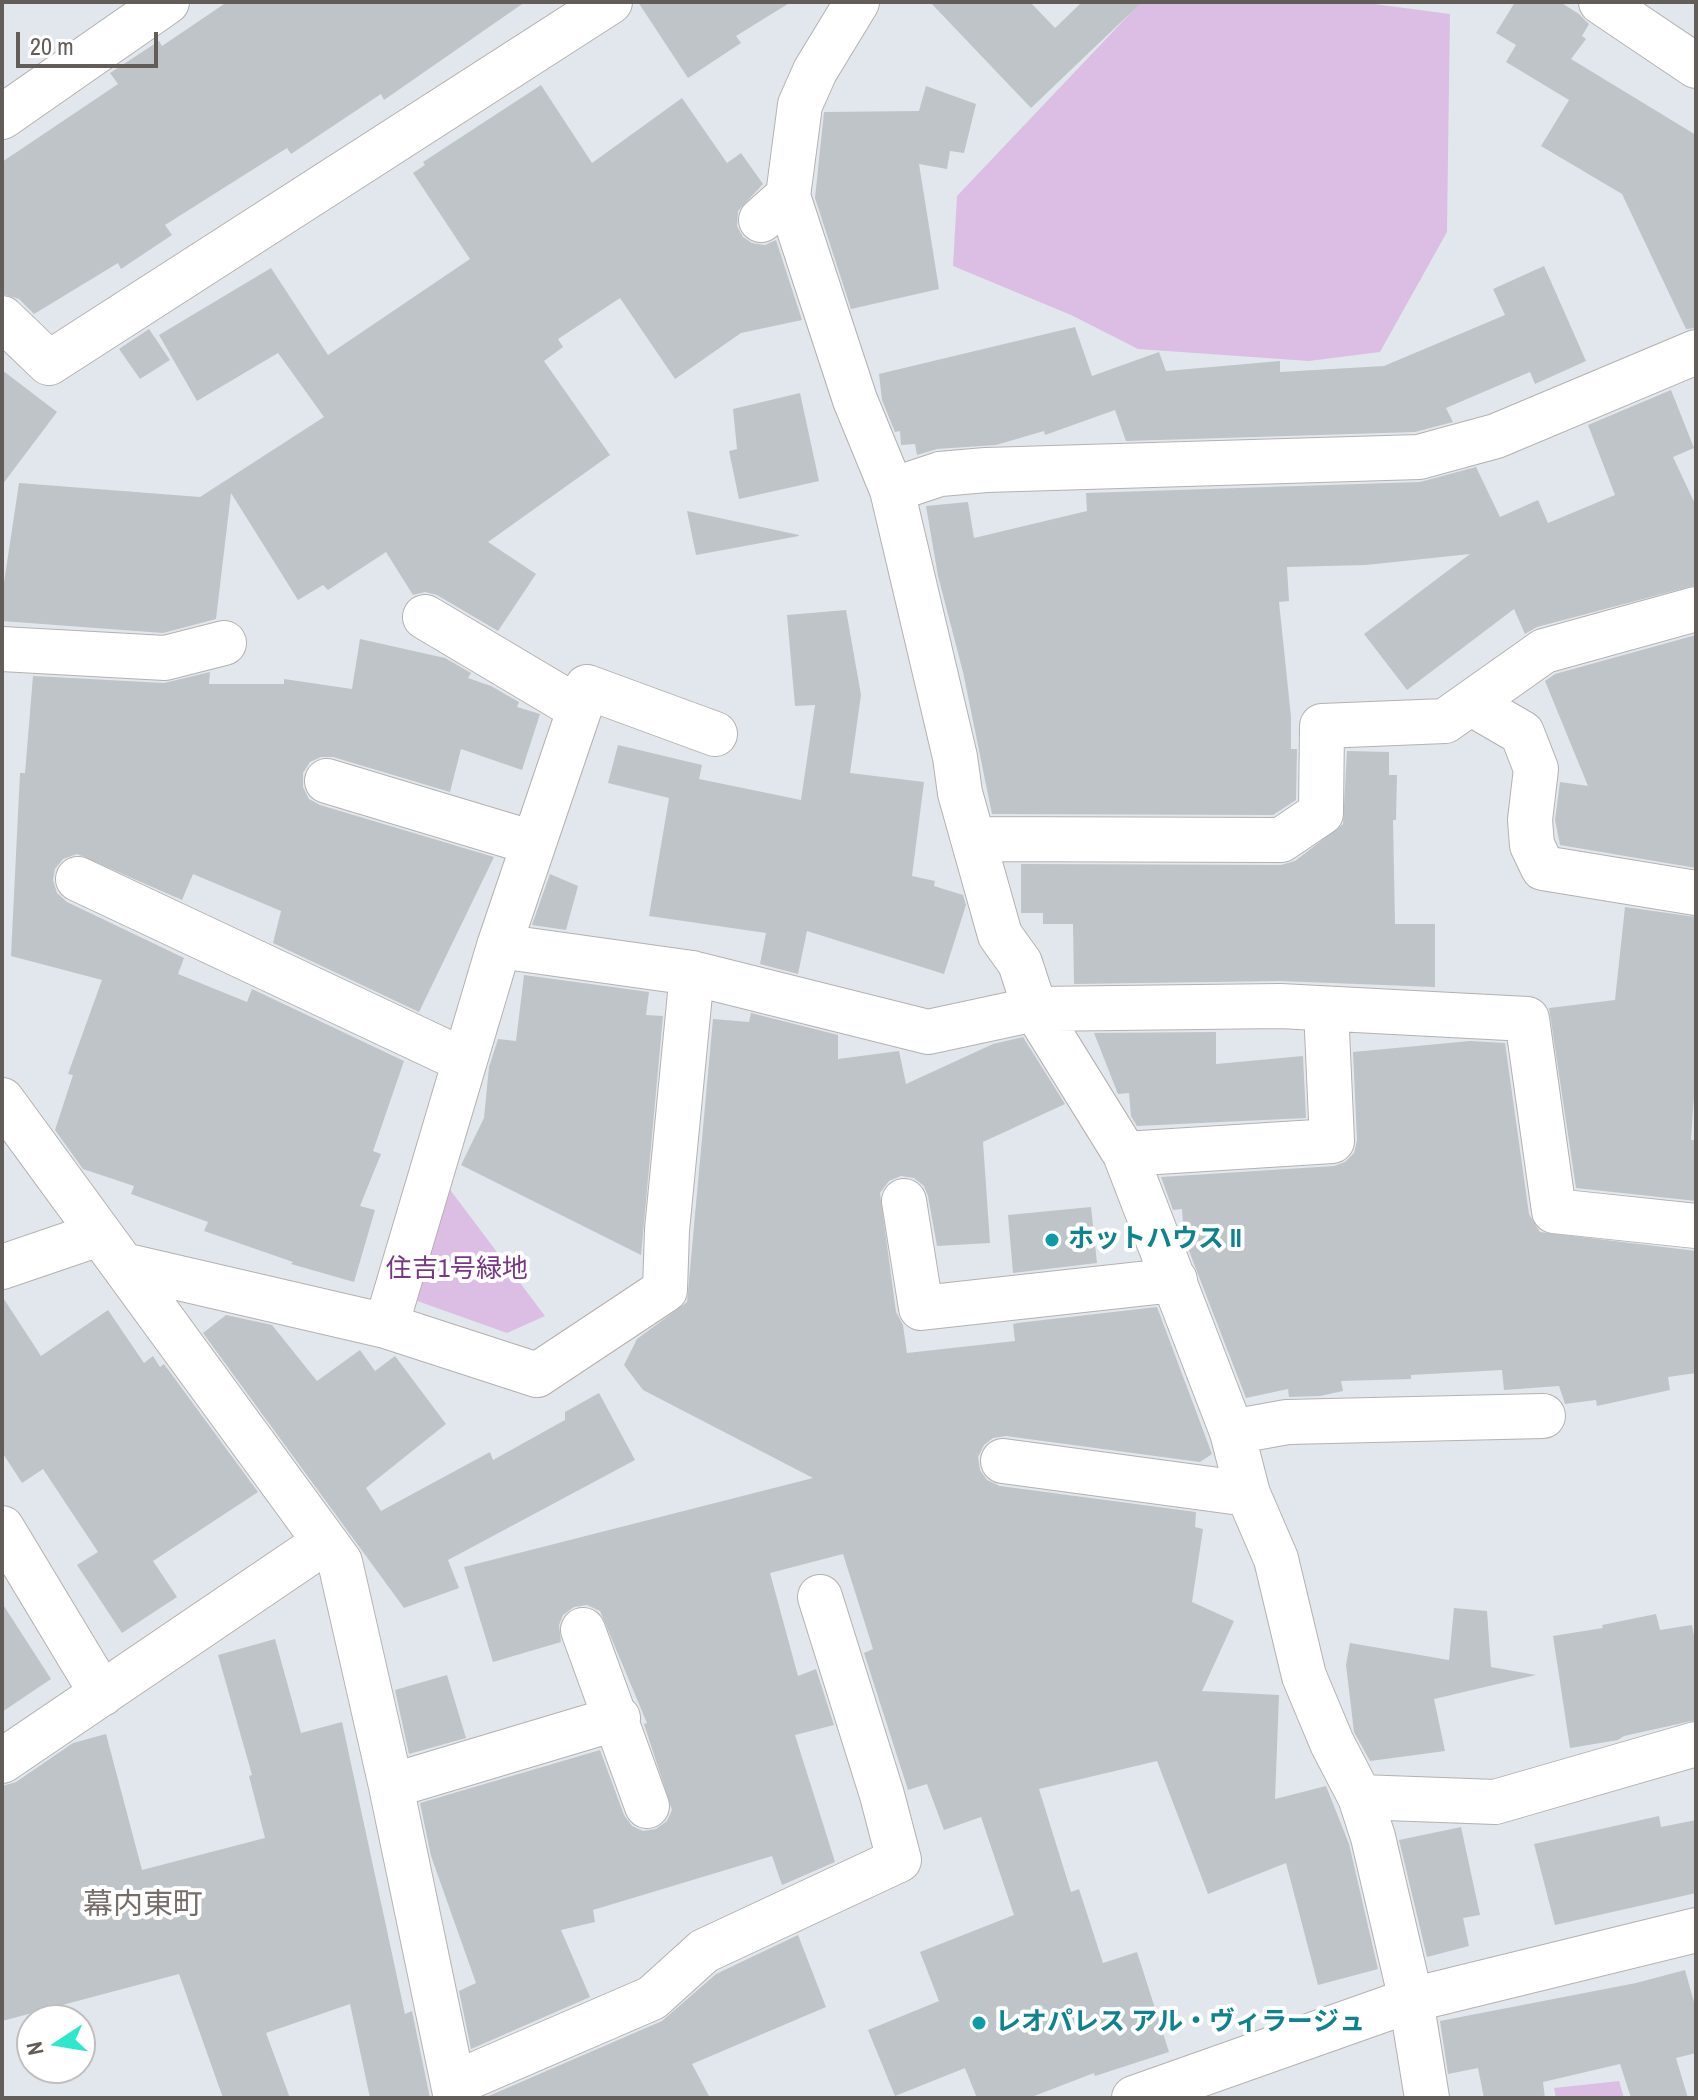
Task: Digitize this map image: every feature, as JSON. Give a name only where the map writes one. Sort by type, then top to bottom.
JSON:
[{"type":"street","points":[[2,117],[167,2]]},
{"type":"street","points":[[2,318],[49,363],[610,2]]},
{"type":"street","points":[[857,2],[815,71],[800,105],[775,208],[892,490],[955,757],[960,793],[1000,935],[1020,963],[1035,1009],[1125,1154],[1232,1432],[1248,1494],[1276,1559],[1304,1676],[1332,1743],[1360,1797],[1411,2000],[1427,2098]]},
{"type":"street","points":[[1601,2],[1696,66]]},
{"type":"street","points":[[892,490],[940,474],[986,470],[1419,457],[1496,436],[1696,352]]},
{"type":"street","points":[[975,839],[1281,840],[1321,813],[1322,726],[1445,721],[1544,651],[1696,609]]},
{"type":"street","points":[[425,617],[578,708]]},
{"type":"street","points":[[2,649],[165,658],[224,643]]},
{"type":"street","points":[[386,1326],[499,946],[587,687],[715,734]]},
{"type":"street","points":[[1472,704],[1522,733],[1536,769],[1530,820],[1532,845],[1543,868],[1696,893]]},
{"type":"street","points":[[327,781],[533,843]]},
{"type":"street","points":[[78,879],[465,1061]]},
{"type":"street","points":[[499,946],[692,973],[928,1032],[1035,1009],[1280,1006],[1527,1019],[1554,1211],[1696,1226]]},
{"type":"street","points":[[2,1267],[111,1249],[386,1326],[537,1375],[665,1290],[667,1230],[692,973]]},
{"type":"street","points":[[1125,1154],[1332,1141],[1326,1009]]},
{"type":"street","points":[[2,1100],[20,1154],[111,1249],[340,1562],[455,2091],[652,1998],[704,1951],[899,1860],[882,1795],[820,1597]]},
{"type":"street","points":[[904,1201],[921,1308],[1175,1280]]},
{"type":"street","points":[[1232,1432],[1287,1422],[1543,1416]]},
{"type":"street","points":[[1003,1461],[1248,1494]]},
{"type":"street","points":[[2,1528],[102,1694]]},
{"type":"street","points":[[2,1761],[325,1542]]},
{"type":"street","points":[[583,1630],[618,1718],[647,1806]]},
{"type":"street","points":[[391,1786],[618,1718]]},
{"type":"street","points":[[1360,1797],[1495,1802],[1696,1744]]},
{"type":"street","points":[[1134,2098],[1411,2000],[1696,1930]]},
{"type":"green space","points":[[1141,2],[1359,2],[1450,14],[1447,232],[1380,352],[1309,361],[1138,349],[1071,315],[953,266],[957,196]]},
{"type":"green space","name":"住吉1号緑地","points":[[439,1175],[545,1316],[507,1333],[406,1297]]},
{"type":"green space","points":[[1619,2081],[1624,2098],[1556,2098],[1554,2088]]},
{"type":"building","points":[[227,2],[525,2],[384,100],[381,94],[291,154],[287,148],[165,225],[172,235],[121,269],[118,263],[34,314],[19,299],[2,294],[2,162],[118,84],[110,73],[159,41],[162,46]]},
{"type":"building","points":[[638,2],[791,2],[736,36],[741,43],[688,78]]},
{"type":"building","points":[[930,2],[1030,2],[1055,28],[1082,2],[1142,2],[1031,108]]},
{"type":"building","points":[[1515,2],[1560,2],[1579,14],[1589,24],[1582,36],[1586,39],[1571,59],[1696,135],[1696,328],[1686,329],[1622,194],[1541,146],[1569,100],[1506,62],[1516,45],[1496,33]]},
{"type":"building","points":[[541,85],[592,163],[682,98],[727,163],[741,153],[763,184],[738,211],[737,226],[743,237],[752,243],[765,245],[776,240],[802,320],[741,333],[675,379],[620,298],[558,339],[563,347],[544,361],[610,455],[488,542],[536,574],[498,631],[437,595],[425,592],[413,595],[386,552],[328,590],[323,585],[298,600],[231,493],[216,619],[163,633],[2,621],[2,596],[19,483],[200,497],[324,417],[278,353],[197,401],[159,335],[271,268],[328,355],[470,259],[413,173],[425,165],[423,162]]},
{"type":"building","points":[[926,86],[976,104],[964,153],[950,151],[947,169],[919,164],[939,289],[851,309],[815,198],[824,112],[919,111]]},
{"type":"building","points":[[1544,266],[1586,361],[1535,384],[1530,372],[1446,408],[1453,422],[1415,432],[1126,441],[1115,410],[1045,435],[1044,431],[996,445],[937,449],[917,455],[915,444],[901,445],[900,431],[895,432],[882,400],[879,374],[1075,327],[1092,376],[1159,352],[1166,371],[1280,361],[1280,372],[1384,366],[1505,315],[1493,289]]},
{"type":"building","points":[[149,329],[170,360],[140,379],[119,349]]},
{"type":"building","points":[[2,370],[57,412],[2,485]]},
{"type":"building","points":[[1671,390],[1694,448],[1673,457],[1696,506],[1696,585],[1537,627],[1525,634],[1514,609],[1407,690],[1364,634],[1470,554],[1366,565],[1287,567],[1289,601],[1279,602],[1291,717],[1291,749],[1297,749],[1296,800],[1273,815],[992,814],[963,672],[938,576],[926,506],[968,502],[974,538],[1087,511],[1086,493],[1420,482],[1476,467],[1500,517],[1538,500],[1548,523],[1615,495],[1588,425]]},
{"type":"building","points":[[800,393],[819,481],[739,499],[729,451],[737,449],[733,409]]},
{"type":"building","points":[[687,511],[799,535],[799,536],[696,555]]},
{"type":"building","points":[[846,610],[861,695],[850,773],[924,782],[912,876],[935,881],[934,886],[963,895],[966,905],[944,974],[807,931],[798,974],[760,964],[766,933],[649,916],[669,798],[608,783],[618,745],[702,765],[699,779],[801,800],[815,705],[795,706],[787,615]]},
{"type":"building","points":[[1696,635],[1696,868],[1560,845],[1555,820],[1560,782],[1588,786],[1545,681],[1555,674]]},
{"type":"building","points":[[360,639],[445,658],[471,673],[468,678],[491,686],[519,702],[517,707],[540,714],[522,770],[461,749],[450,792],[333,757],[321,757],[310,762],[303,773],[303,787],[309,799],[320,805],[494,857],[419,1012],[273,943],[281,911],[193,874],[182,900],[77,854],[63,859],[55,869],[53,880],[57,893],[67,902],[184,958],[178,974],[247,1002],[252,989],[404,1061],[373,1151],[381,1154],[360,1206],[375,1210],[354,1282],[291,1264],[293,1262],[204,1231],[208,1222],[131,1194],[134,1186],[83,1169],[55,1130],[73,1075],[68,1074],[102,980],[11,956],[20,773],[25,773],[33,676],[164,683],[210,672],[209,684],[284,684],[284,679],[352,689]]},
{"type":"building","points":[[1347,751],[1389,752],[1389,775],[1397,775],[1396,820],[1393,820],[1395,924],[1435,924],[1435,987],[1280,981],[1074,984],[1073,924],[1043,924],[1043,913],[1021,913],[1021,864],[1281,865],[1295,861],[1343,824]]},
{"type":"building","points":[[550,874],[578,886],[566,930],[532,925]]},
{"type":"building","points":[[1625,907],[1696,917],[1696,1066],[1691,1140],[1696,1140],[1696,1201],[1576,1188],[1549,1008],[1615,1000]]},
{"type":"building","points":[[524,975],[649,992],[646,1015],[663,1016],[641,1255],[461,1165],[484,1118],[489,1067],[498,1039],[516,1041]]},
{"type":"building","points":[[751,1013],[838,1035],[838,1059],[899,1051],[906,1084],[993,1044],[1023,1037],[1065,1104],[983,1142],[990,1243],[937,1246],[928,1196],[924,1186],[914,1178],[901,1176],[889,1181],[880,1193],[896,1312],[903,1325],[907,1353],[1015,1341],[1013,1324],[1017,1323],[1157,1307],[1212,1454],[1200,1462],[1006,1436],[993,1438],[984,1445],[978,1457],[980,1470],[987,1480],[1000,1486],[1196,1512],[1195,1527],[1203,1529],[1192,1602],[1234,1621],[1202,1691],[1279,1695],[1275,1799],[1326,1786],[1349,1844],[1378,1969],[1318,1985],[1286,1863],[1208,1894],[1157,1761],[1039,1789],[1071,1892],[1079,1889],[1103,1963],[1137,1952],[1169,2052],[1095,2076],[1094,2073],[1029,2098],[977,2098],[965,2068],[895,2096],[868,2030],[939,2001],[920,1952],[1014,1915],[981,1817],[944,1830],[927,1784],[908,1790],[864,1653],[873,1649],[843,1554],[770,1573],[798,1676],[816,1669],[834,1725],[795,1735],[835,1862],[782,1885],[772,1856],[593,1910],[595,1922],[561,1930],[590,1997],[471,2049],[459,1991],[476,1983],[431,1856],[420,1803],[600,1750],[624,1815],[632,1826],[643,1831],[656,1829],[667,1821],[672,1810],[644,1724],[647,1723],[600,1611],[587,1605],[574,1607],[563,1615],[559,1625],[561,1642],[493,1662],[464,1567],[813,1478],[643,1390],[624,1365],[637,1339],[687,1302],[713,1019],[749,1022]]},
{"type":"building","points":[[1216,1032],[1216,1064],[1303,1056],[1306,1118],[1137,1126],[1131,1116],[1129,1093],[1118,1094],[1094,1033]]},
{"type":"building","points":[[1470,1041],[1505,1043],[1529,1214],[1540,1232],[1696,1251],[1696,1373],[1668,1377],[1670,1390],[1597,1406],[1596,1400],[1565,1404],[1559,1386],[1504,1390],[1502,1370],[1411,1375],[1411,1379],[1341,1381],[1343,1391],[1320,1396],[1289,1397],[1288,1389],[1246,1398],[1184,1238],[1182,1209],[1173,1210],[1161,1177],[1334,1166],[1345,1162],[1354,1153],[1357,1140],[1353,1052]]},
{"type":"building","name":"ホットハウス II","points":[[1091,1207],[1097,1263],[1013,1273],[1008,1215]]},
{"type":"building","points":[[2,1296],[41,1356],[108,1310],[144,1363],[153,1356],[160,1367],[164,1364],[258,1492],[153,1561],[177,1597],[122,1633],[77,1565],[98,1552],[43,1469],[22,1483],[2,1452]]},
{"type":"building","points":[[226,1315],[272,1325],[317,1381],[360,1350],[375,1371],[395,1356],[446,1424],[366,1488],[381,1511],[490,1452],[493,1460],[565,1420],[565,1412],[599,1393],[635,1460],[448,1560],[459,1588],[404,1608],[203,1333]]},
{"type":"building","points":[[2,1603],[51,1679],[2,1712]]},
{"type":"building","points":[[1454,1608],[1487,1611],[1491,1667],[1536,1675],[1434,1699],[1445,1751],[1370,1761],[1354,1732],[1346,1665],[1350,1643],[1449,1660]]},
{"type":"building","points":[[1656,1614],[1660,1630],[1692,1625],[1696,1647],[1696,1720],[1618,1740],[1570,1748],[1553,1636],[1603,1628],[1602,1625]]},
{"type":"building","points":[[275,1639],[301,1733],[342,1722],[405,2014],[412,2011],[430,2098],[370,2098],[350,2004],[266,2033],[290,2098],[223,2098],[179,1974],[66,2004],[16,2004],[16,2017],[2,2021],[2,1786],[16,1782],[73,1743],[106,1734],[142,1870],[265,1838],[249,1776],[252,1775],[218,1655]]},
{"type":"building","points":[[447,1675],[466,1738],[409,1754],[395,1690]]},
{"type":"building","points":[[1659,1816],[1661,1827],[1696,1820],[1696,1893],[1555,1925],[1534,1844]]},
{"type":"building","points":[[1461,1827],[1480,1915],[1463,1918],[1469,1946],[1427,1957],[1399,1840]]},
{"type":"building","points":[[798,1935],[826,2007],[692,2064],[710,2098],[484,2098],[662,2021],[716,1974]]},
{"type":"building","points":[[1685,1970],[1696,2009],[1696,2053],[1676,2058],[1688,2098],[1631,2098],[1620,2064],[1543,2082],[1545,2098],[1484,2098],[1478,2068],[1448,2074],[1440,2021],[1636,1983]]},
{"type":"place","name":"ホットハウス II","points":[[1052,1240]]},
{"type":"place","name":"レオパレス アル・ヴィラージュ","points":[[979,2023]]},
{"type":"district","name":"幕内東町","points":[[143,1906]]}]
